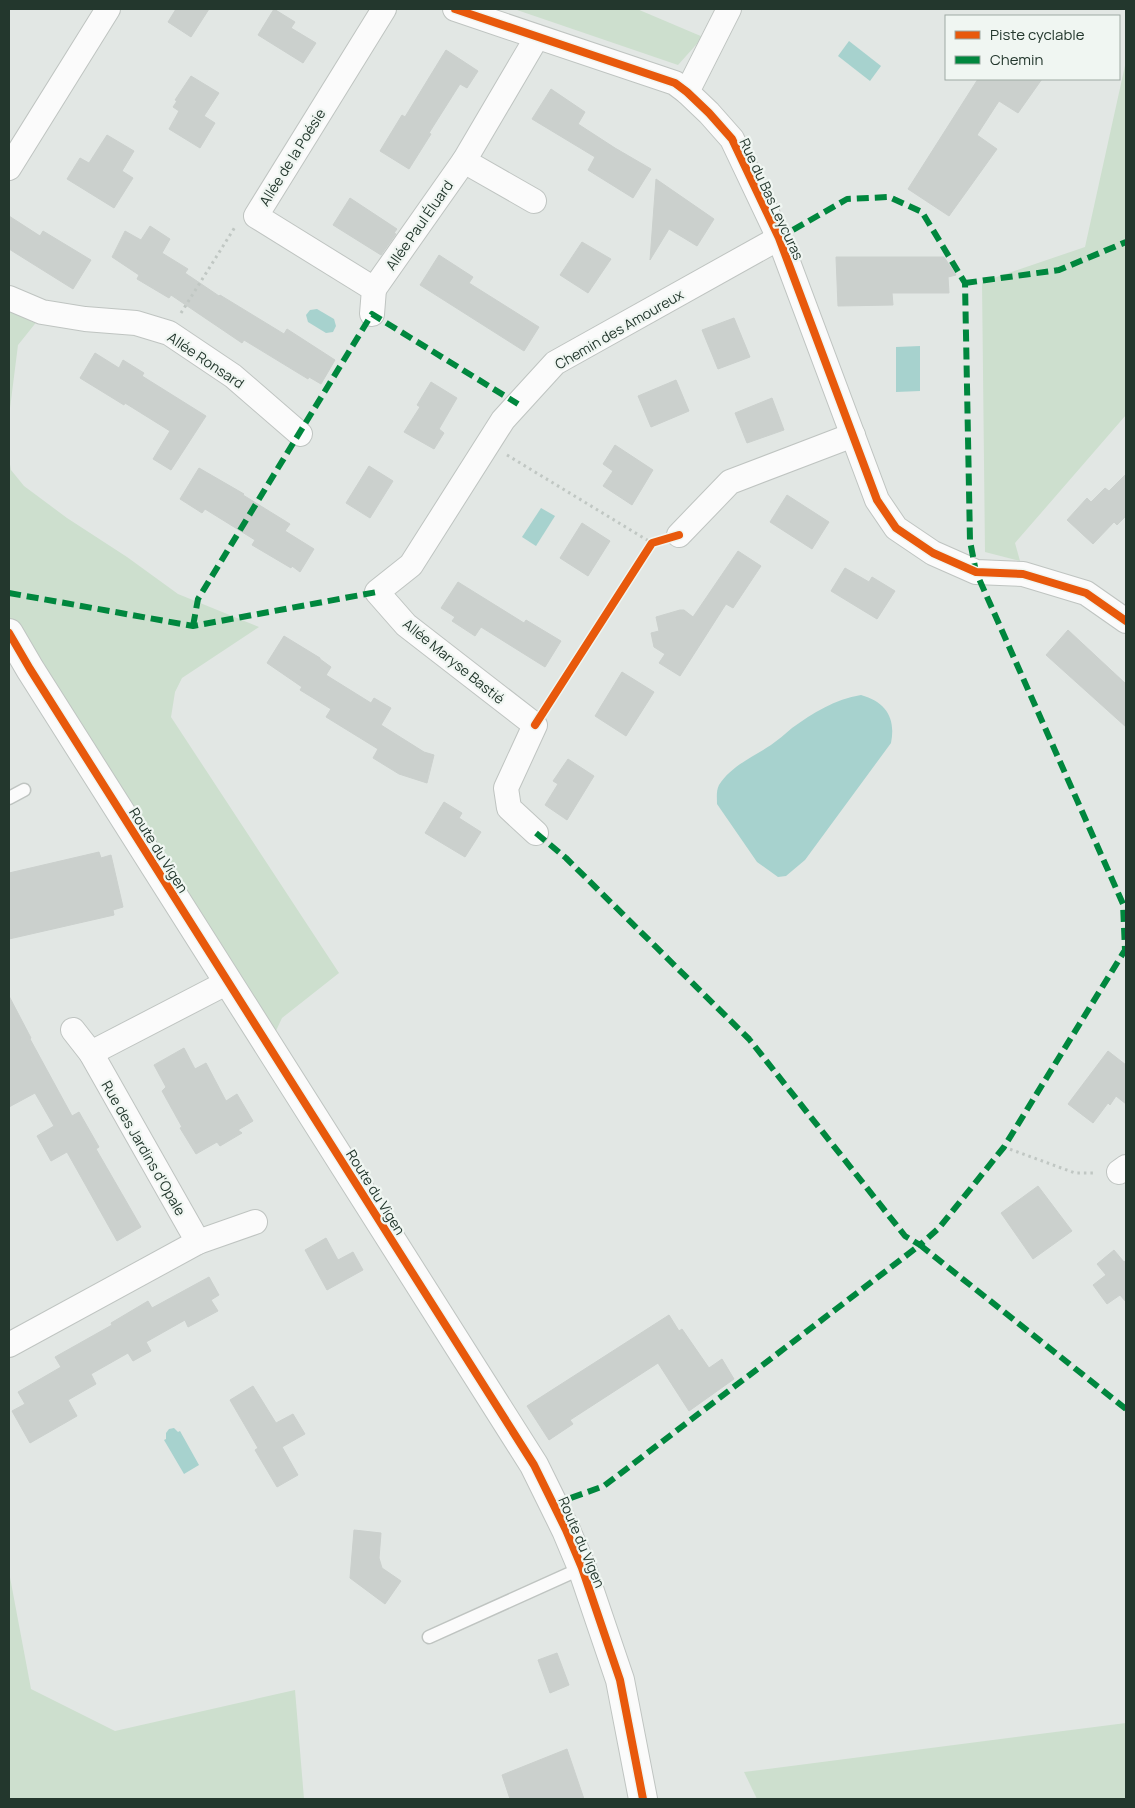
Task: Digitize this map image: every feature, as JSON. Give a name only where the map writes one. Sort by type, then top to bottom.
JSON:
[{"type":"street","points":[[9,168],[108,9]]},
{"type":"street","name":"Allée de la Poésie","points":[[374,289],[256,216],[384,9]]},
{"type":"street","name":"Rue du Bas Leycuras","points":[[455,9],[675,83],[687,92],[732,139],[779,238],[877,500],[896,528],[933,553],[976,572],[1023,574],[1086,593],[1126,621]]},
{"type":"street","points":[[687,92],[729,9]]},
{"type":"street","name":"Allée Paul Éluard","points":[[374,289],[464,161],[537,37]]},
{"type":"street","points":[[464,161],[534,201]]},
{"type":"street","name":"Chemin des Amoureux","points":[[377,592],[411,564],[503,420],[556,363],[779,238]]},
{"type":"street","points":[[372,314],[374,289]]},
{"type":"street","name":"Allée Ronsard","points":[[9,298],[42,312],[85,319],[136,323],[169,333],[233,376],[300,434]]},
{"type":"street","points":[[678,535],[730,482],[853,435]]},
{"type":"street","name":"Allée Maryse Bastié","points":[[377,592],[406,625],[534,725],[506,788],[509,808],[536,833]]},
{"type":"street","name":"Route du Vigen","points":[[9,633],[35,678],[534,1465],[566,1530],[582,1568],[620,1680],[643,1799]]},
{"type":"street","points":[[91,1053],[228,982]]},
{"type":"street","name":"Rue des Jardins d'Opale","points":[[73,1030],[91,1053],[198,1242]]},
{"type":"street","points":[[9,1345],[198,1242],[255,1222]]},
{"type":"lane","points":[[9,798],[24,790]]},
{"type":"lane","points":[[429,1637],[582,1568]]},
{"type":"path","points":[[169,333],[238,223],[256,216]]},
{"type":"path","points":[[489,443],[652,543]]},
{"type":"path","points":[[1004,1147],[1076,1173],[1122,1170]]},
{"type":"green space","points":[[514,9],[637,9],[703,37],[678,65]]},
{"type":"green space","points":[[1126,61],[1126,415],[1015,543],[1020,561],[985,552],[982,282],[1085,247]]},
{"type":"green space","points":[[9,310],[38,320],[18,345],[9,416]]},
{"type":"green space","points":[[9,459],[11,470],[24,486],[67,518],[127,557],[178,594],[259,627],[182,678],[175,692],[171,717],[339,973],[282,1018],[274,1035],[63,717],[9,618]]},
{"type":"green space","points":[[9,1572],[31,1689],[115,1731],[295,1690],[304,1799],[9,1799]]},
{"type":"green space","points":[[1126,1723],[1126,1799],[757,1799],[744,1772]]},
{"type":"water","points":[[849,41],[881,66],[870,81],[838,56]]},
{"type":"water","points":[[317,309],[334,319],[336,326],[333,332],[326,333],[308,322],[306,315],[310,310]]},
{"type":"water","points":[[920,346],[920,391],[896,392],[896,347]]},
{"type":"water","points":[[541,508],[555,516],[536,546],[522,537]]},
{"type":"water","points":[[861,695],[877,702],[887,712],[892,726],[891,743],[805,860],[786,876],[778,877],[757,862],[717,804],[719,785],[736,767],[771,745],[808,717],[833,703]]},
{"type":"water","points":[[174,1428],[178,1432],[180,1431],[199,1465],[184,1474],[164,1440],[169,1429]]},
{"type":"building","points":[[176,9],[209,9],[191,37],[168,22]]},
{"type":"building","points":[[274,9],[295,22],[291,28],[316,43],[303,63],[258,35]]},
{"type":"building","points":[[446,50],[478,71],[467,88],[460,84],[409,169],[380,151],[402,115],[405,117]]},
{"type":"building","points":[[191,76],[219,93],[204,116],[215,123],[200,148],[169,129],[179,111],[173,107],[177,101],[175,100]]},
{"type":"building","points":[[977,80],[1041,80],[1018,113],[999,101],[977,135],[997,149],[949,216],[908,189]]},
{"type":"building","points":[[551,89],[585,112],[578,124],[651,169],[633,198],[588,170],[595,157],[532,119]]},
{"type":"building","points":[[107,135],[134,151],[122,171],[133,178],[114,208],[67,179],[80,158],[89,163]]},
{"type":"building","points":[[656,179],[714,219],[697,246],[669,229],[650,260]]},
{"type":"building","points":[[350,198],[397,229],[394,233],[396,234],[381,255],[333,225]]},
{"type":"building","points":[[9,216],[40,236],[43,231],[91,260],[73,289],[9,249]]},
{"type":"building","points":[[150,226],[170,239],[162,253],[188,269],[185,273],[219,296],[284,334],[287,329],[335,360],[321,384],[309,377],[308,379],[244,340],[242,343],[171,295],[169,298],[137,279],[139,275],[112,257],[125,231],[141,240]]},
{"type":"building","points":[[582,242],[611,259],[588,293],[560,275]]},
{"type":"building","points":[[439,255],[473,277],[469,283],[539,327],[524,351],[420,285]]},
{"type":"building","points":[[836,257],[944,257],[956,275],[948,277],[949,293],[892,293],[893,305],[838,306]]},
{"type":"building","points":[[734,318],[750,357],[718,369],[702,330]]},
{"type":"building","points":[[95,353],[119,368],[123,360],[144,373],[142,376],[206,416],[171,470],[153,459],[170,431],[80,378]]},
{"type":"building","points":[[676,380],[689,411],[651,427],[638,396]]},
{"type":"building","points":[[431,382],[457,398],[439,429],[444,433],[434,449],[404,432],[420,407],[417,405]]},
{"type":"building","points":[[772,398],[784,430],[747,443],[735,413]]},
{"type":"building","points":[[615,445],[653,470],[632,505],[603,486],[613,471],[603,464]]},
{"type":"building","points":[[369,466],[393,481],[370,518],[346,503]]},
{"type":"building","points":[[199,468],[290,524],[285,531],[314,549],[300,572],[252,545],[255,540],[205,509],[202,513],[180,499]]},
{"type":"building","points":[[1126,474],[1126,516],[1117,525],[1114,522],[1093,544],[1067,520],[1087,498],[1091,502],[1105,488],[1109,491]]},
{"type":"building","points":[[787,495],[829,522],[812,549],[770,522]]},
{"type":"building","points":[[582,523],[610,541],[588,576],[560,558]]},
{"type":"building","points":[[738,551],[761,566],[733,608],[726,604],[680,676],[659,663],[665,654],[654,647],[651,633],[659,631],[656,617],[684,610],[693,617]]},
{"type":"building","points":[[845,568],[869,582],[872,577],[895,591],[877,619],[831,591]]},
{"type":"building","points":[[458,582],[524,623],[526,620],[561,641],[545,667],[481,627],[475,636],[452,621],[455,617],[441,608]]},
{"type":"building","points":[[1068,630],[1126,684],[1126,727],[1046,655]]},
{"type":"building","points":[[284,636],[331,667],[326,675],[371,703],[374,698],[391,708],[381,725],[424,752],[434,755],[427,783],[399,774],[373,758],[378,749],[326,717],[331,709],[300,690],[302,687],[267,663]]},
{"type":"building","points":[[622,672],[654,692],[626,736],[595,716]]},
{"type":"building","points":[[568,759],[594,776],[567,820],[545,805],[558,784],[553,781]]},
{"type":"building","points":[[444,802],[462,813],[459,818],[481,832],[465,857],[425,833]]},
{"type":"building","points":[[99,852],[101,858],[111,855],[123,907],[113,910],[114,915],[9,939],[9,873]]},
{"type":"building","points":[[9,996],[72,1116],[79,1112],[99,1147],[96,1149],[141,1227],[117,1241],[67,1152],[51,1161],[37,1136],[54,1126],[35,1093],[9,1107]]},
{"type":"building","points":[[184,1048],[195,1069],[206,1063],[226,1101],[237,1094],[253,1121],[238,1130],[242,1133],[220,1146],[217,1142],[196,1154],[180,1128],[182,1127],[162,1091],[166,1087],[154,1065]]},
{"type":"building","points":[[1108,1051],[1126,1065],[1126,1104],[1116,1096],[1110,1105],[1108,1103],[1093,1123],[1068,1104]]},
{"type":"building","points":[[1038,1186],[1072,1231],[1033,1259],[1001,1213]]},
{"type":"building","points":[[326,1238],[338,1260],[353,1252],[363,1270],[327,1290],[305,1250]]},
{"type":"building","points":[[1114,1250],[1124,1262],[1126,1260],[1126,1302],[1120,1295],[1107,1304],[1093,1285],[1106,1275],[1097,1264]]},
{"type":"building","points":[[209,1277],[219,1295],[211,1300],[218,1311],[188,1327],[185,1320],[146,1342],[151,1351],[133,1361],[128,1353],[91,1374],[96,1384],[68,1400],[77,1416],[30,1443],[12,1411],[25,1404],[18,1392],[61,1367],[55,1357],[112,1325],[111,1323],[148,1301],[152,1308]]},
{"type":"building","points":[[669,1315],[679,1331],[682,1329],[709,1368],[722,1359],[734,1379],[689,1411],[658,1363],[570,1420],[573,1424],[549,1440],[527,1406]]},
{"type":"building","points":[[253,1386],[276,1423],[293,1414],[305,1434],[282,1447],[298,1475],[277,1487],[255,1450],[258,1448],[230,1400]]},
{"type":"building","points":[[354,1530],[381,1533],[379,1558],[382,1568],[401,1581],[385,1604],[350,1578]]},
{"type":"building","points":[[557,1653],[569,1685],[550,1693],[538,1660]]},
{"type":"building","points":[[567,1749],[584,1799],[510,1799],[502,1775]]},
{"type":"marked path","points":[[536,833],[566,858],[749,1039],[905,1236],[920,1245],[939,1228],[1004,1147],[1125,950],[1123,904],[976,572],[970,541],[965,283],[922,212],[889,197],[847,199],[779,238]]},
{"type":"marked path","points":[[965,283],[1059,270],[1126,242]]},
{"type":"marked path","points":[[193,626],[198,599],[372,314],[518,404]]},
{"type":"marked path","points":[[9,593],[193,626],[377,592]]},
{"type":"marked path","points":[[554,1504],[604,1486],[920,1245],[1126,1409]]},
{"type":"cycle path","points":[[455,9],[675,83],[687,92],[732,139],[779,238],[877,500],[896,528],[933,553],[976,572],[1023,574],[1086,593],[1126,621]]},
{"type":"cycle path","points":[[535,725],[652,543],[679,535]]},
{"type":"cycle path","points":[[9,633],[534,1465],[566,1530],[582,1568],[620,1680],[643,1799]]}]
